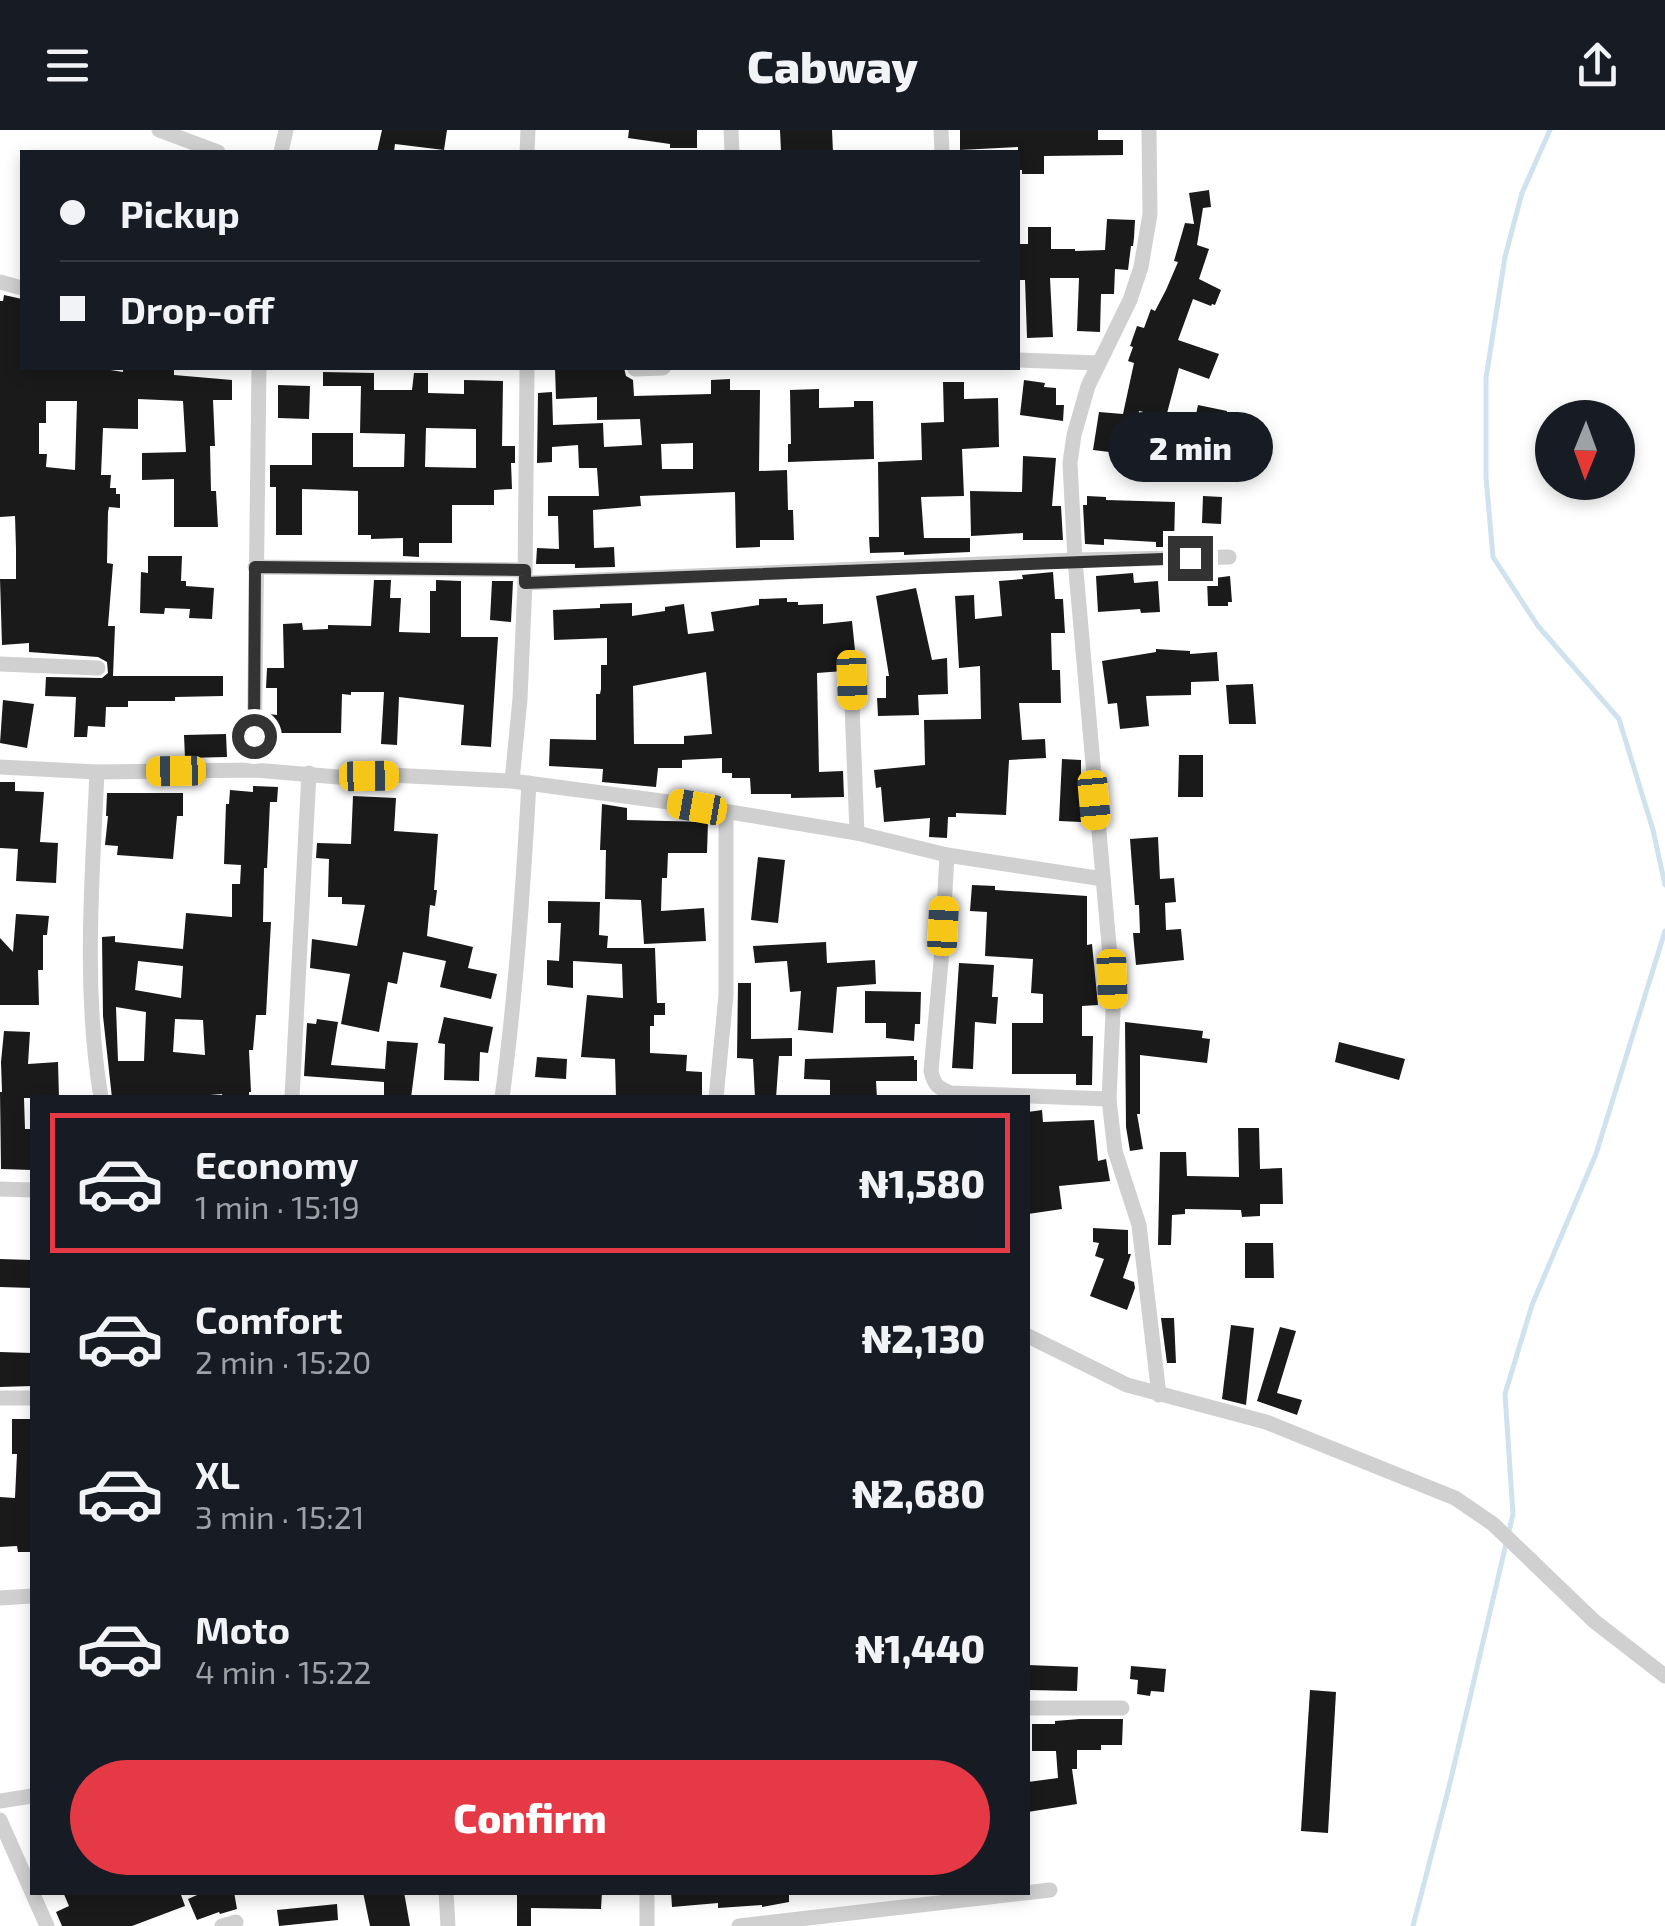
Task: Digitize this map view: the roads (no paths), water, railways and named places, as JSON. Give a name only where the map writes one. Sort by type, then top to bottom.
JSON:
[{"type":"street","points":[[159,130],[213,150]]},
{"type":"street","points":[[1150,130],[1150,214],[1142,267],[1088,386],[1070,463],[1113,1012],[1110,1100],[1115,1151],[1139,1225],[1159,1395]]},
{"type":"street","points":[[1020,360],[1100,362]]},
{"type":"street","points":[[254,770],[259,370]]},
{"type":"street","points":[[502,1095],[520,946],[527,370]]},
{"type":"street","points":[[255,567],[525,576],[1229,557]]},
{"type":"street","points":[[0,664],[98,668]]},
{"type":"street","points":[[852,680],[856,834]]},
{"type":"street","points":[[0,767],[97,772],[254,770],[338,777],[390,775],[521,782],[726,812],[856,834],[948,855],[1103,879]]},
{"type":"street","points":[[97,772],[89,995],[101,1095]]},
{"type":"street","points":[[292,1095],[309,773]]},
{"type":"street","points":[[716,1095],[726,995],[726,812]]},
{"type":"street","points":[[948,855],[931,1072],[934,1083],[951,1093],[996,1095]]},
{"type":"street","points":[[1030,1096],[1110,1100]]},
{"type":"street","points":[[0,1189],[30,1190]]},
{"type":"street","points":[[1030,1337],[1127,1385],[1266,1422],[1438,1491],[1481,1514],[1594,1621],[1665,1676]]},
{"type":"street","points":[[0,1398],[30,1398]]},
{"type":"street","points":[[0,1598],[30,1596]]},
{"type":"street","points":[[1030,1708],[1122,1708]]},
{"type":"street","points":[[0,1801],[30,1796]]},
{"type":"street","points":[[0,1820],[30,1888]]},
{"type":"street","points":[[1030,1892],[1050,1890]]},
{"type":"street","points":[[33,1895],[47,1926]]},
{"type":"street","points":[[446,1895],[448,1926]]},
{"type":"street","points":[[646,1895],[647,1926]]},
{"type":"street","points":[[738,1926],[1007,1895]]},
{"type":"waterway","points":[[1550,130],[1522,193],[1505,257],[1486,378],[1486,477],[1493,557],[1538,626],[1619,719],[1653,830],[1665,885]]},
{"type":"waterway","points":[[1413,1926],[1513,1514],[1505,1394],[1532,1305],[1596,1154],[1665,931]]}]
